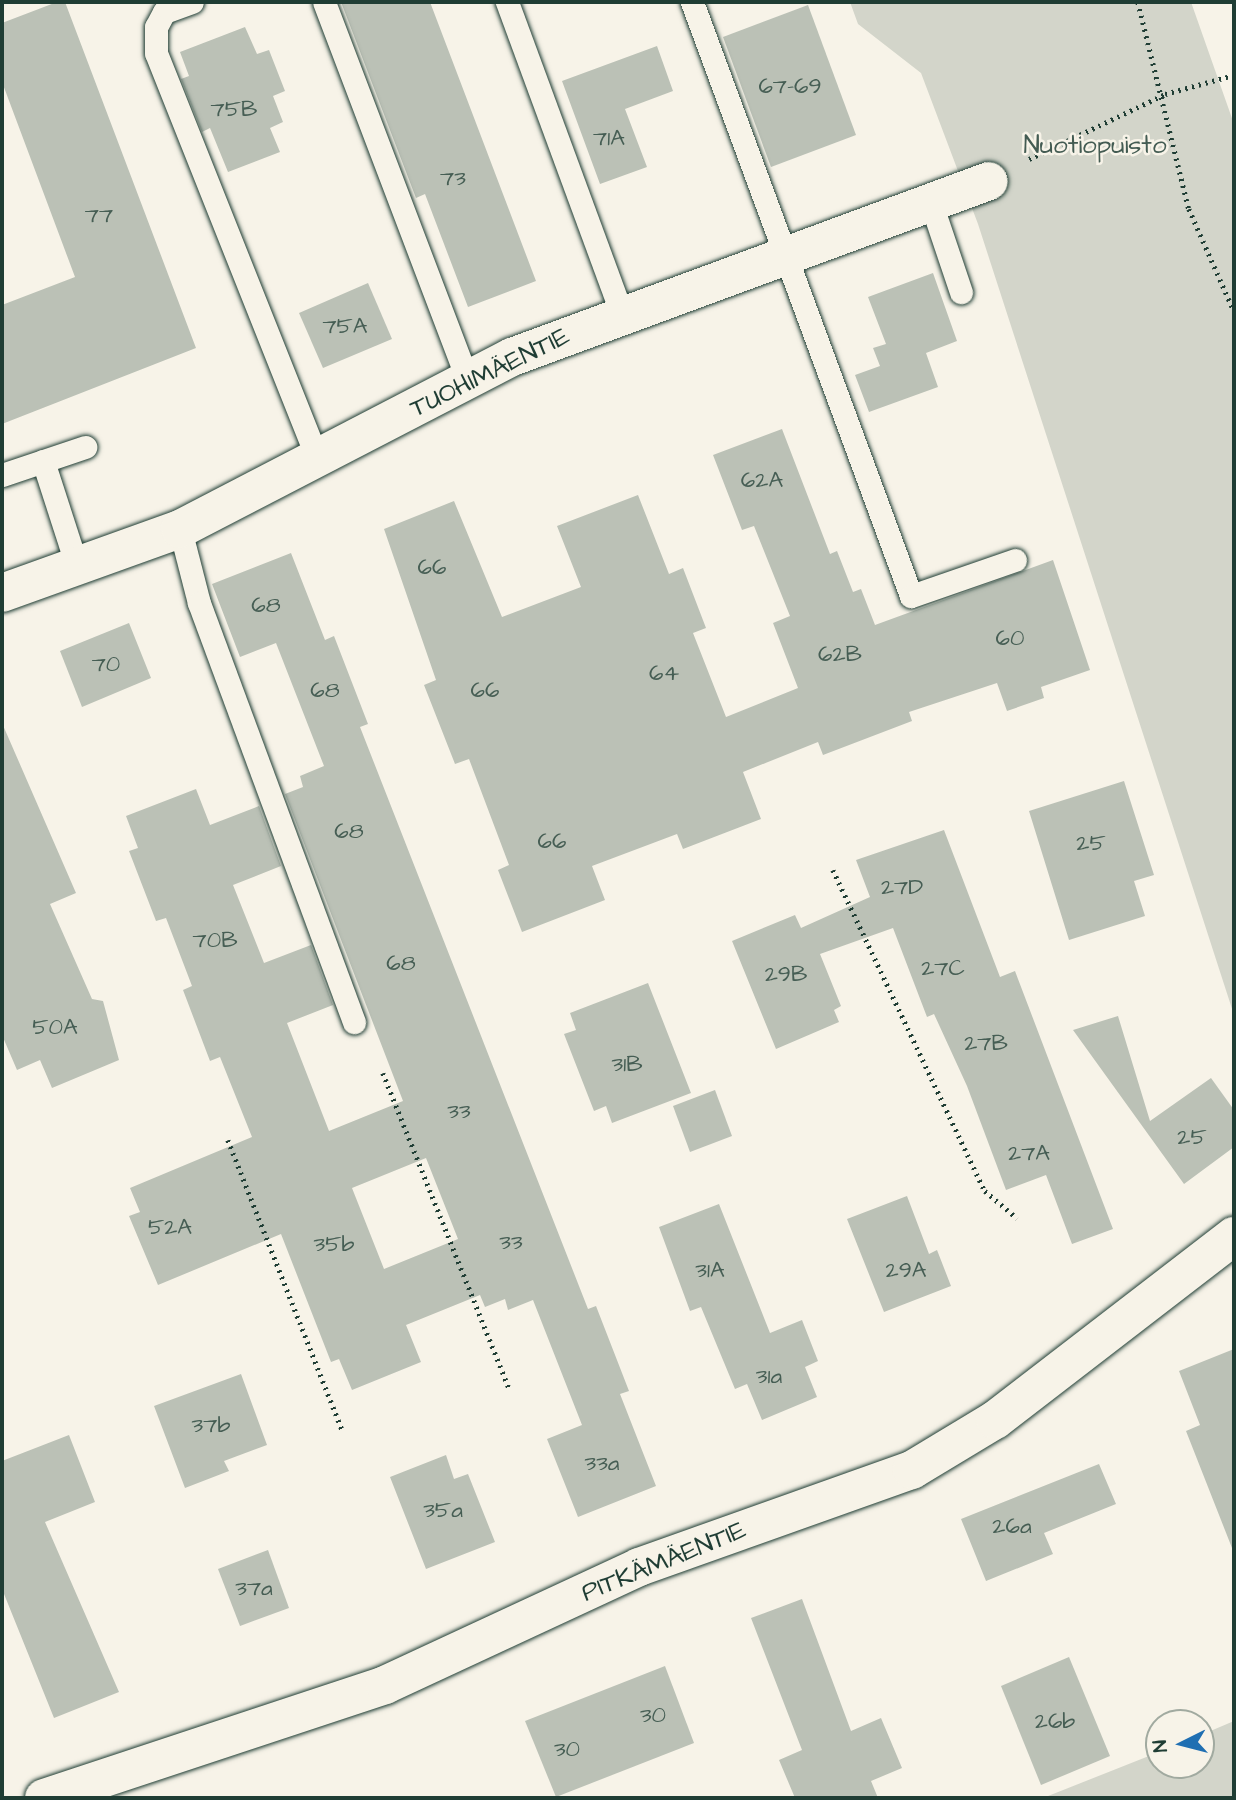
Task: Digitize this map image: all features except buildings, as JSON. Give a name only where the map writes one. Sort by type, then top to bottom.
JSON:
[{"type":"street","name":"TUOHIMÄENTIE","points":[[2,593],[180,529],[318,461],[467,379],[621,312],[748,273],[782,253],[932,206],[989,181]]},
{"type":"street","name":"PITKÄMÄENTIE","points":[[44,1798],[384,1685],[639,1567],[912,1470],[995,1420],[1234,1236]]},
{"type":"lane","points":[[192,2],[163,12],[156,27],[156,53],[318,461]]},
{"type":"lane","points":[[324,2],[467,379]]},
{"type":"lane","points":[[507,2],[621,312]]},
{"type":"lane","points":[[692,2],[782,253],[911,596],[1015,560]]},
{"type":"lane","points":[[932,206],[961,292]]},
{"type":"lane","points":[[2,475],[85,447]]},
{"type":"lane","points":[[43,461],[77,566]]},
{"type":"lane","points":[[180,529],[199,603],[354,1022]]},
{"type":"path","points":[[1138,2],[1165,94],[1189,209],[1234,311]]},
{"type":"path","points":[[989,181],[1165,94],[1234,75]]},
{"type":"path","points":[[833,870],[985,1191],[1017,1218]]},
{"type":"path","points":[[383,1073],[510,1391]]},
{"type":"path","points":[[228,1140],[343,1432]]},
{"type":"green space","name":"Nuotiopuisto","points":[[850,2],[1191,2],[1234,124],[1234,1015],[978,224],[921,73],[858,24]]},
{"type":"green space","points":[[1234,1721],[1234,1798],[1043,1798],[1145,1758],[1145,1779],[1215,1779],[1215,1729]]}]
